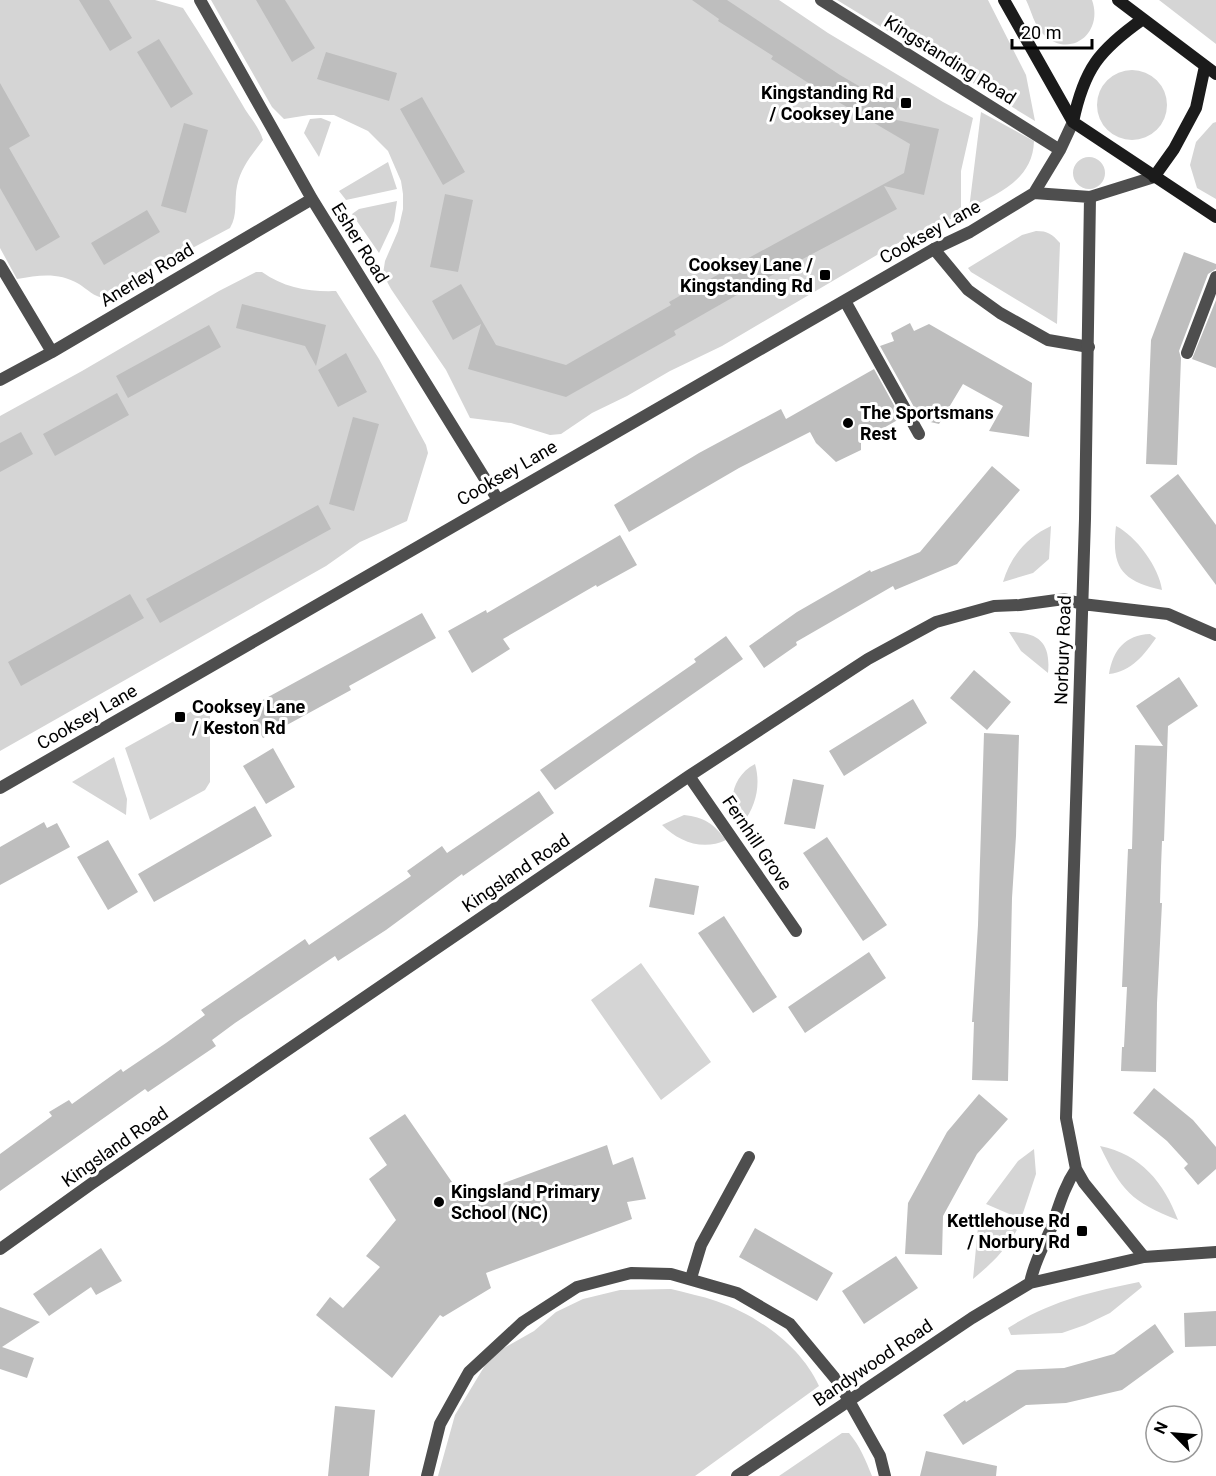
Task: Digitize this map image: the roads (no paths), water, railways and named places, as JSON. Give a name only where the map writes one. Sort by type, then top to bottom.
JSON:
[{"type":"main road","points":[[1004,0],[1073,122],[1216,217]]},
{"type":"main road","points":[[1118,0],[1216,74]]},
{"type":"main road","points":[[1073,122],[1079,92],[1093,63],[1121,34],[1143,19]]},
{"type":"main road","points":[[1154,177],[1174,149],[1196,108],[1205,66]]},
{"type":"street","name":"Esher Road","points":[[200,0],[312,200],[498,500]]},
{"type":"street","name":"Kingstanding Road","points":[[821,0],[1060,150]]},
{"type":"street","name":"Cooksey Lane","points":[[0,788],[1035,193],[1073,122]]},
{"type":"street","points":[[1035,193],[1090,197],[1154,177]]},
{"type":"street","name":"Norbury Road","points":[[1090,197],[1089,346],[1066,1118],[1076,1169],[1084,1183],[1144,1257]]},
{"type":"street","name":"Anerley Road","points":[[0,380],[312,200]]},
{"type":"street","points":[[934,249],[968,290],[1000,313],[1047,340],[1089,346]]},
{"type":"street","points":[[0,265],[52,352]]},
{"type":"street","points":[[1186,353],[1216,278]]},
{"type":"street","points":[[845,301],[920,434]]},
{"type":"street","name":"Kingsland Road","points":[[0,1249],[91,1184],[689,776],[868,659],[936,622],[994,606],[1064,599],[1082,604],[1168,614],[1216,635]]},
{"type":"street","name":"Fernhill Grove","points":[[689,776],[796,931]]},
{"type":"street","points":[[691,1278],[701,1245],[749,1157]]},
{"type":"street","points":[[1030,1283],[1034,1264],[1051,1227],[1066,1183],[1076,1169]]},
{"type":"street","name":"Bandywood Road","points":[[737,1476],[972,1318],[1030,1283],[1144,1257],[1216,1252]]},
{"type":"street","points":[[427,1476],[440,1424],[470,1371],[523,1322],[577,1287],[631,1273],[671,1274],[691,1278],[737,1293],[790,1324],[839,1383],[880,1456],[885,1476]]},
{"type":"place","name":"Kingstanding Rd / Cooksey Lane","points":[[906,103]]},
{"type":"place","name":"Cooksey Lane / Kingstanding Rd","points":[[825,275]]},
{"type":"place","name":"The Sportsmans Rest","points":[[848,423]]},
{"type":"place","name":"Cooksey Lane / Keston Rd","points":[[180,717]]},
{"type":"place","name":"Kingsland Primary School (NC)","points":[[439,1202]]},
{"type":"place","name":"Kettlehouse Rd / Norbury Rd","points":[[1082,1231]]}]
